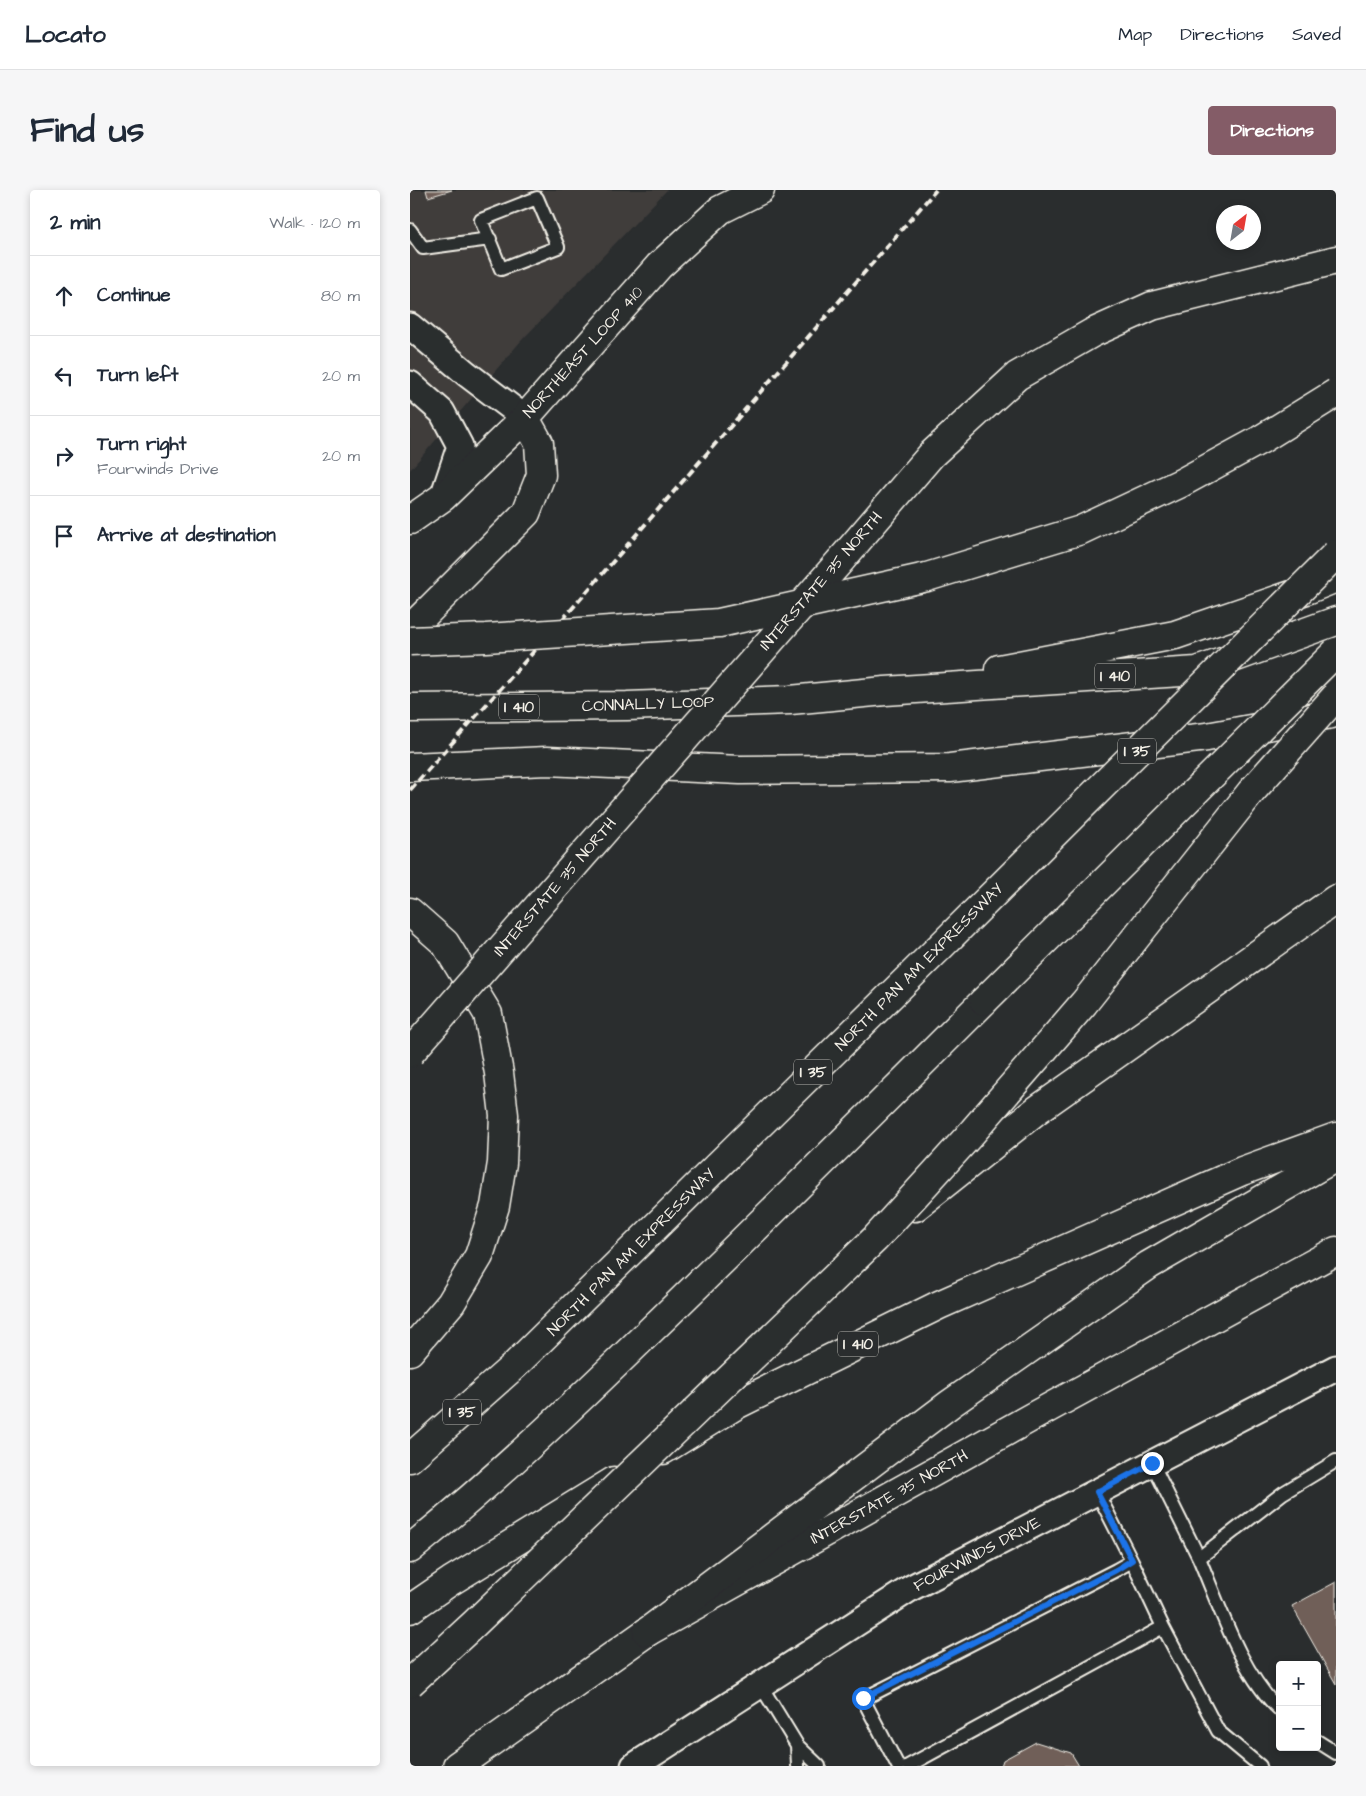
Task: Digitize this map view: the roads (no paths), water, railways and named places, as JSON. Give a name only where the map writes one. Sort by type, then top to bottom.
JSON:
[{"type":"main road","name":"NORTHEAST LOOP 410","points":[[410,520],[443,497],[525,418],[659,266],[720,210],[760,190]]},
{"type":"main road","name":"INTERSTATE 35 NORTH","points":[[410,1053],[932,454],[1017,376],[1092,333],[1152,306],[1336,260]]},
{"type":"main road","points":[[410,641],[719,623],[927,577],[1081,530],[1181,483],[1260,440],[1336,393]]},
{"type":"main road","points":[[410,629],[526,513],[541,475],[539,442],[525,418]]},
{"type":"main road","name":"NORTH PAN AM EXPRESSWAY","points":[[410,1458],[514,1366],[1336,554]]},
{"type":"main road","points":[[885,691],[1174,636],[1336,578]]},
{"type":"main road","points":[[410,600],[410,606]]},
{"type":"main road","name":"I 410","points":[[885,691],[1197,671],[1336,621]]},
{"type":"main road","points":[[410,1549],[475,1495],[552,1426],[788,1196],[1336,652]]},
{"type":"main road","name":"CONNALLY LOOP","points":[[410,708],[627,706],[790,700],[885,691]]},
{"type":"main road","points":[[410,1683],[875,1239],[968,1137],[1084,1003],[1245,799],[1336,696]]},
{"type":"main road","points":[[410,699],[627,706]]},
{"type":"main road","points":[[410,767],[547,761],[740,770],[950,768],[1207,737],[1336,714]]},
{"type":"main road","points":[[875,1239],[1037,1110],[1336,899]]},
{"type":"main road","points":[[410,912],[445,943],[488,1014],[500,1073],[504,1106],[502,1163],[495,1206],[479,1256],[451,1303],[410,1351]]},
{"type":"main road","name":"I 410","points":[[410,1609],[736,1405],[939,1304],[1242,1171],[1336,1137]]},
{"type":"main road","points":[[647,1632],[950,1404],[1142,1271],[1336,1157]]},
{"type":"main road","name":"INTERSTATE 35 NORTH","points":[[457,1766],[647,1632],[1023,1422],[1336,1251]]},
{"type":"main road","points":[[410,1337],[451,1303]]},
{"type":"street","points":[[410,326],[467,374],[525,418]]},
{"type":"street","points":[[410,384],[442,412],[460,446],[443,497]]},
{"type":"street","name":"FOURWINDS DRIVE","points":[[634,1766],[911,1588],[1336,1368]]},
{"type":"lane","points":[[537,198],[558,247],[501,269],[490,239],[481,220],[537,198]]},
{"type":"lane","points":[[410,230],[423,248],[490,239]]},
{"type":"lane","points":[[1199,1558],[1283,1493],[1336,1461]]},
{"type":"lane","points":[[1152,1463],[1199,1558],[1245,1663],[1269,1700],[1276,1706]]},
{"type":"lane","points":[[1097,1492],[1218,1732],[1260,1766]]},
{"type":"lane","points":[[898,1766],[863,1698],[1116,1570],[1132,1560]]},
{"type":"lane","points":[[908,1766],[1163,1626]]},
{"type":"lane","points":[[761,1686],[797,1745],[819,1766]]},
{"type":"lane","points":[[1321,1744],[1336,1753]]},
{"type":"lane","points":[[797,1745],[798,1766]]},
{"type":"railway","points":[[410,790],[570,611],[936,190]]}]
